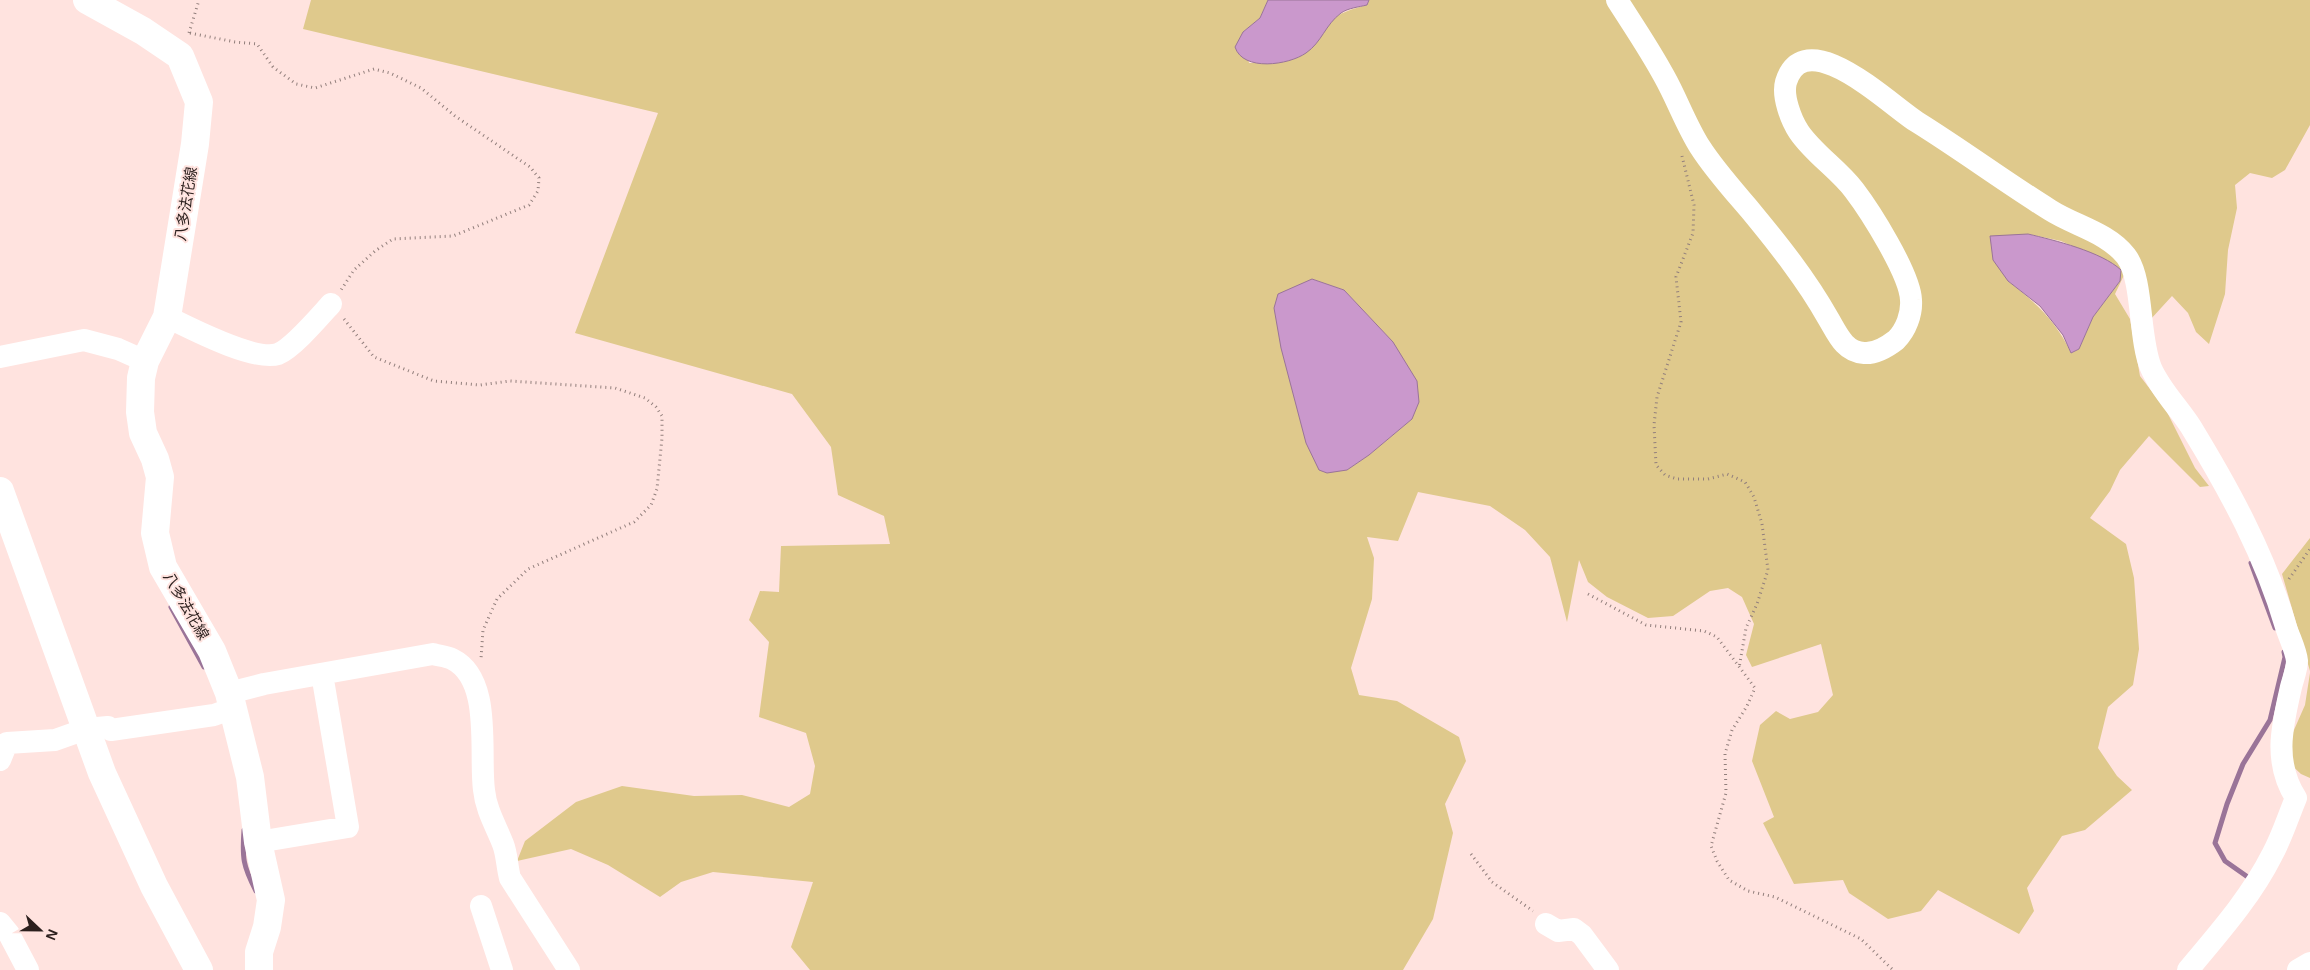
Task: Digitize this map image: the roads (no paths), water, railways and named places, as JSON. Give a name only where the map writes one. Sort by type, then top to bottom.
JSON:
[{"type":"main road","name":"八多法花線","points":[[87,0],[143,31],[185,44],[199,102],[195,144],[166,317],[145,361],[141,378],[140,412],[143,432],[155,459],[160,477],[155,533],[163,567],[212,651],[226,707],[250,777],[258,842],[271,900],[267,927],[259,952],[259,970]]},
{"type":"main road","points":[[0,491],[102,773],[154,886],[199,970]]},
{"type":"street","points":[[1617,0],[1666,78],[1700,147],[1784,252],[1827,316],[1841,341],[1860,354],[1876,352],[1901,335],[1910,314],[1912,296],[1905,276],[1871,215],[1852,188],[1797,129],[1784,86],[1790,73],[1801,62],[1817,59],[1833,65],[1862,81],[1903,114],[1967,153],[2056,214],[2081,224],[2112,244],[2128,258],[2135,279],[2144,347],[2152,372],[2188,422],[2233,498],[2278,599],[2297,662],[2280,745],[2281,764],[2290,789],[2296,798],[2272,855],[2256,882],[2221,931],[2188,970]]},
{"type":"street","points":[[166,317],[220,342],[256,354],[278,354],[296,340],[331,304]]},
{"type":"street","points":[[0,357],[84,340],[118,349],[145,361]]},
{"type":"street","points":[[0,760],[7,743],[55,740],[86,729],[108,726],[111,730],[226,707],[264,684],[433,654],[452,659],[465,670],[478,691],[484,790],[487,809],[504,847],[505,862],[510,878],[569,970]]},
{"type":"street","points":[[258,842],[348,827],[322,674]]},
{"type":"street","points":[[481,906],[502,970]]},
{"type":"street","points":[[0,923],[9,934],[28,970]]},
{"type":"street","points":[[1546,924],[1558,931],[1574,929],[1582,935],[1608,970]]},
{"type":"street","points":[[2298,970],[2310,963]]},
{"type":"waterway","points":[[2251,563],[2275,628]]},
{"type":"waterway","points":[[171,607],[204,667]]},
{"type":"waterway","points":[[2252,880],[2225,861],[2215,843],[2227,804],[2243,764],[2270,720],[2285,657],[2284,652]]},
{"type":"waterway","points":[[244,830],[244,862],[256,891]]}]
